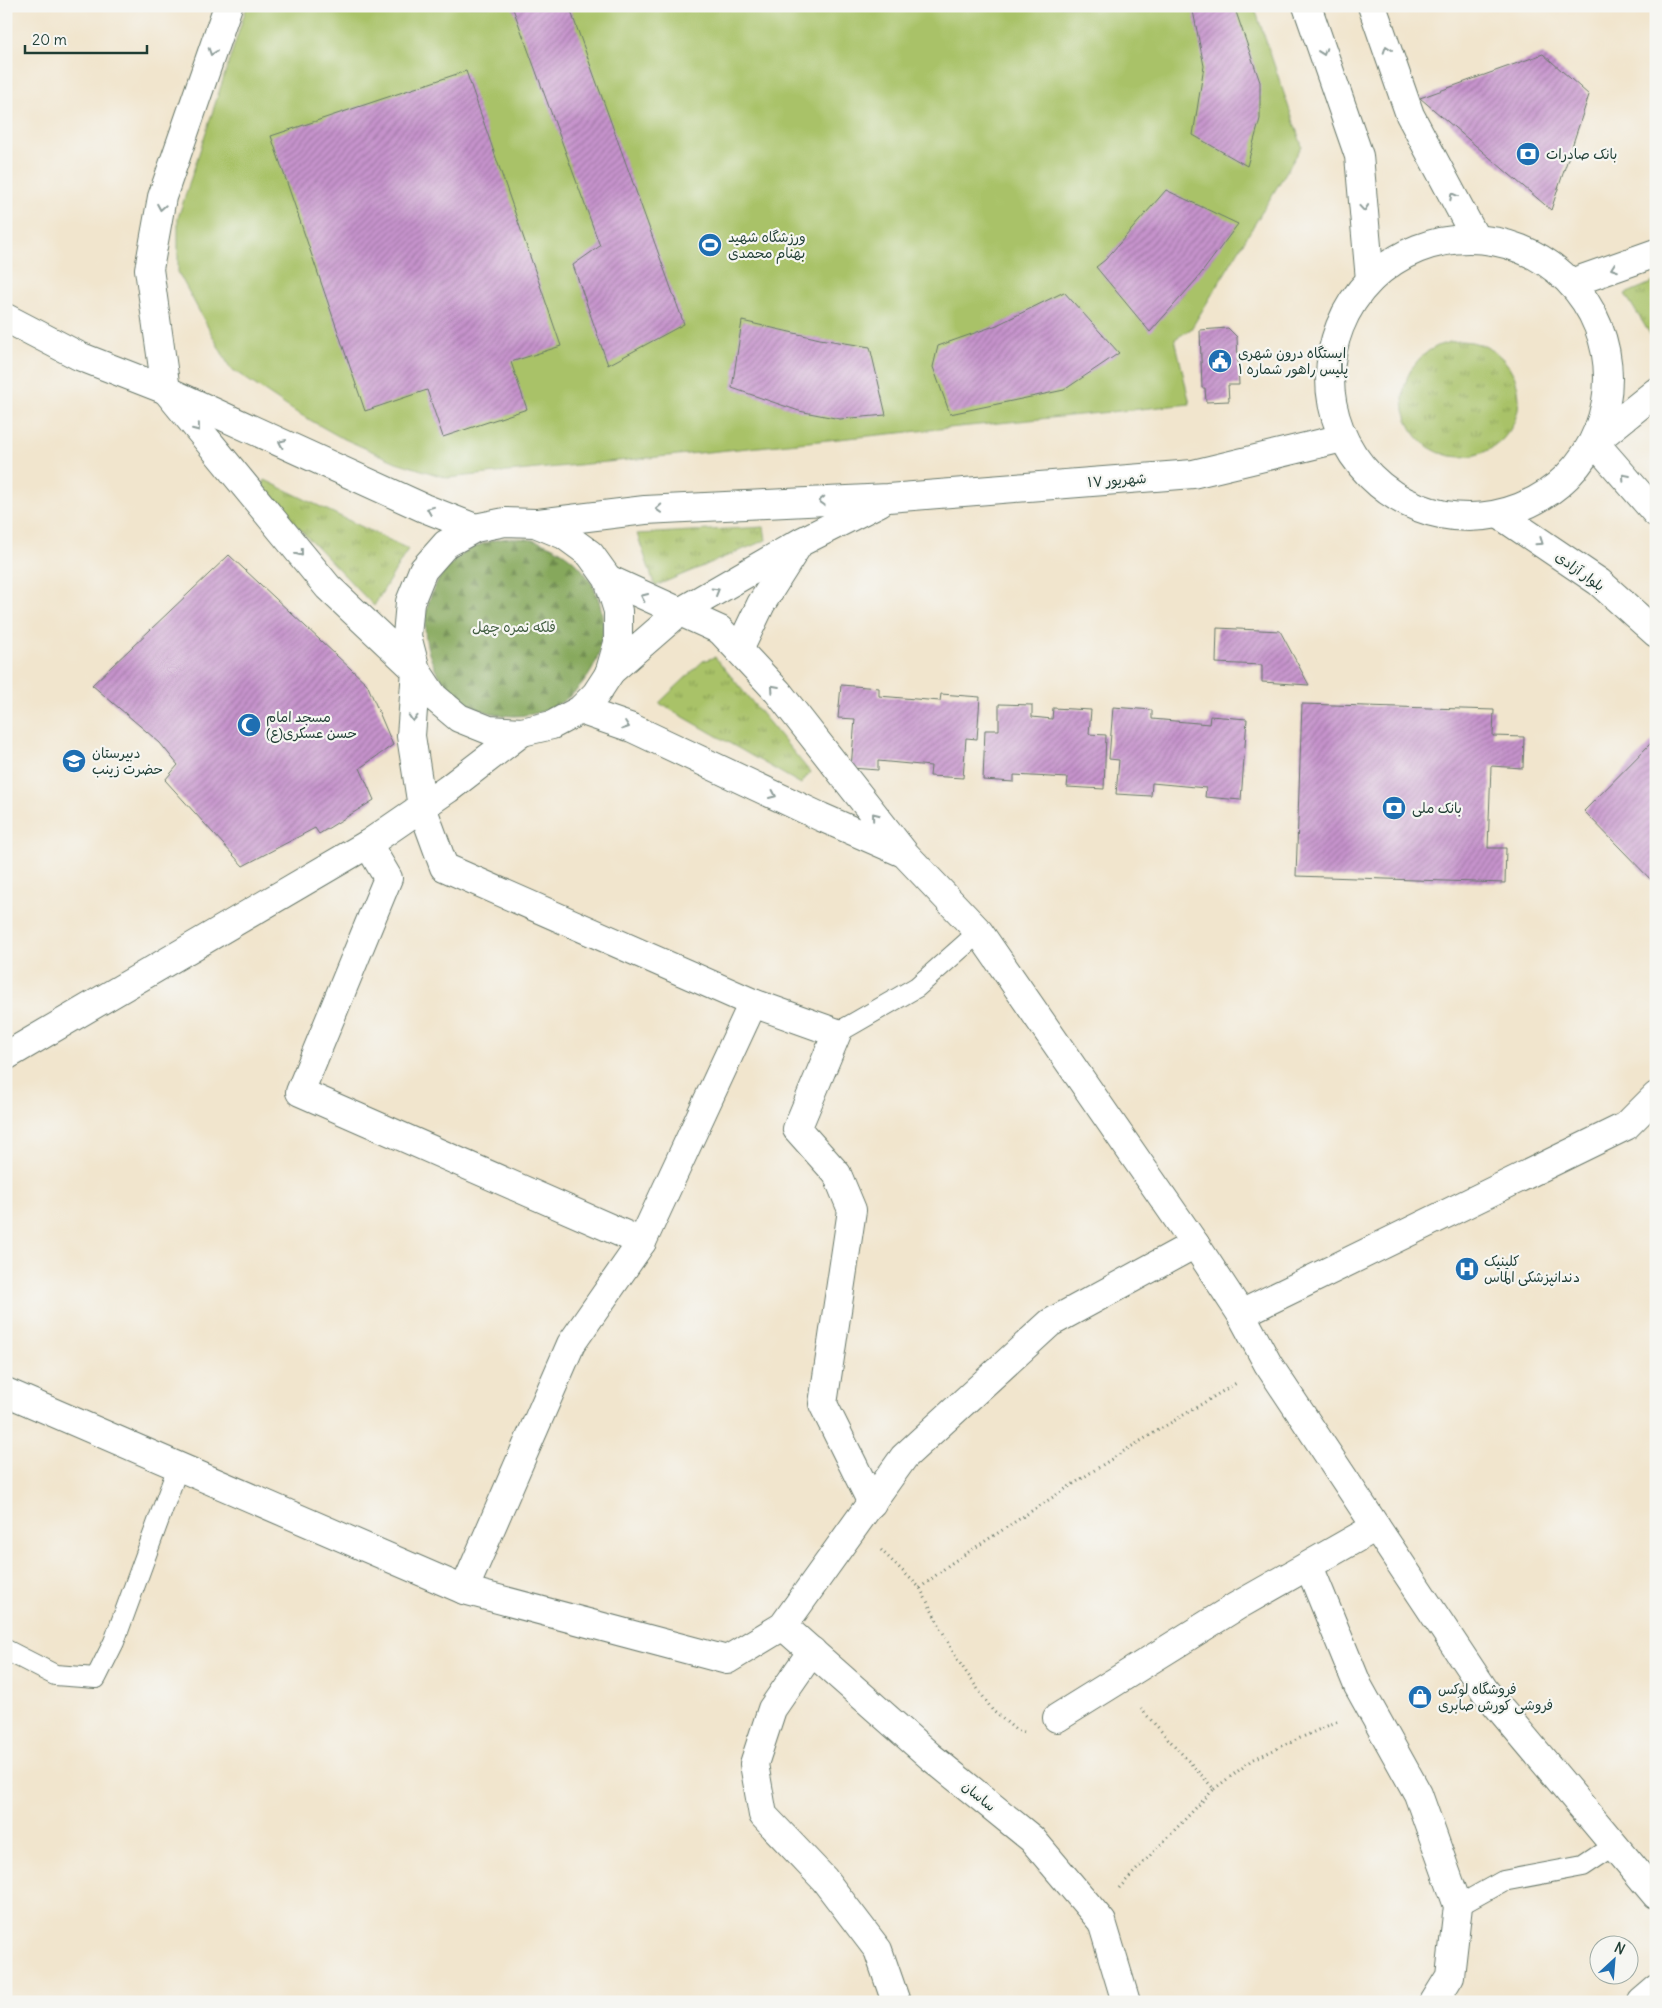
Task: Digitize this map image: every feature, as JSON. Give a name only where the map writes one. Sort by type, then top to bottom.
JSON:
[{"type":"main road","points":[[228,6],[162,197],[149,269],[166,390],[328,587],[416,670],[434,697],[459,718],[489,730],[522,732],[552,725],[580,710],[596,694],[608,674],[618,643],[618,611],[608,580],[590,554],[564,535],[535,523],[505,522],[475,528],[446,544],[423,570],[410,602],[407,636],[416,670],[411,736],[422,808],[444,867],[753,1002],[836,1033],[797,1129],[837,1174],[852,1210],[823,1404],[872,1503]]},
{"type":"main road","points":[[1307,6],[1359,156],[1370,280]]},
{"type":"main road","points":[[1372,6],[1410,115],[1476,239]]},
{"type":"main road","points":[[1594,442],[1608,401],[1608,359],[1596,319],[1571,283],[1544,260],[1511,246],[1476,239],[1447,240],[1418,248],[1392,261],[1370,280],[1345,314],[1331,354],[1331,397],[1343,438],[1370,476],[1408,503],[1453,516],[1500,515],[1538,500],[1570,475],[1594,442],[1656,392]]},
{"type":"main road","points":[[1571,283],[1656,253]]},
{"type":"main road","points":[[6,318],[79,356],[166,390],[424,508],[475,528]]},
{"type":"main road","name":"۱۷ شهریور","points":[[535,523],[645,510],[888,498],[1193,474],[1343,438]]},
{"type":"main road","points":[[1594,442],[1656,513]]},
{"type":"main road","points":[[608,674],[678,613],[801,542],[888,498]]},
{"type":"main road","name":"بلوار آزادی","points":[[1500,515],[1599,582],[1656,633]]},
{"type":"main road","points":[[739,650],[760,604],[801,542]]},
{"type":"main road","points":[[608,580],[678,613],[720,630],[778,692],[905,854],[979,932],[1195,1244],[1241,1314],[1268,1364],[1485,1691],[1656,1895]]},
{"type":"main road","points":[[580,710],[632,728],[821,817],[905,854]]},
{"type":"main road","points":[[6,1056],[368,844],[422,808],[522,732]]},
{"type":"main road","points":[[368,844],[388,878],[300,1092],[642,1242]]},
{"type":"main road","points":[[464,1590],[571,1344],[642,1242],[753,1002]]},
{"type":"main road","points":[[1241,1314],[1626,1126],[1656,1096]]},
{"type":"main road","points":[[6,1392],[464,1590],[727,1660],[783,1626],[904,1457],[1050,1322],[1195,1244]]},
{"type":"main road","points":[[1058,1718],[1115,1680],[1236,1606],[1376,1527]]},
{"type":"main road","points":[[1309,1566],[1358,1686],[1418,1794],[1458,1906],[1450,1976],[1434,2002]]},
{"type":"main road","name":"ساسان","points":[[783,1626],[931,1757],[1032,1839],[1102,1922],[1126,2002]]},
{"type":"main road","points":[[812,1651],[772,1709],[754,1764],[763,1815],[824,1879],[878,1950],[896,2002]]},
{"type":"main road","points":[[1642,2002],[1656,1990]]},
{"type":"lane","points":[[836,1033],[917,987],[979,932]]},
{"type":"lane","points":[[6,1650],[55,1675],[96,1678],[114,1642],[178,1467]]},
{"type":"lane","points":[[1458,1906],[1503,1881],[1583,1866],[1614,1846]]},
{"type":"path","points":[[920,1588],[950,1564],[1116,1456],[1268,1364]]},
{"type":"path","points":[[856,1525],[920,1588],[957,1659],[993,1711],[1016,1730],[1036,1734],[1058,1718]]},
{"type":"path","points":[[1115,1680],[1214,1789]]},
{"type":"path","points":[[1094,1913],[1214,1789],[1254,1759],[1369,1707]]},
{"type":"green space","name":"ورزشگاه شهید بهنام محمدی","points":[[247,6],[1254,6],[1302,146],[1191,329],[1175,339],[1190,404],[447,478],[396,462],[340,437],[294,411],[230,368],[178,272],[178,218]]},
{"type":"green space","points":[[1656,281],[1656,341],[1655,342],[1625,294]]},
{"type":"green space","points":[[1461,341],[1483,345],[1502,358],[1515,377],[1519,399],[1515,421],[1502,440],[1483,453],[1461,457],[1439,453],[1420,440],[1407,421],[1403,399],[1407,377],[1420,358],[1439,345]]},
{"type":"green space","points":[[265,480],[408,549],[374,606],[261,489]]},
{"type":"green space","points":[[764,527],[766,540],[655,586],[637,534]]},
{"type":"green space","name":"فلکه نمره چهل","points":[[514,538],[548,545],[563,553],[577,564],[588,578],[596,593],[603,627],[596,661],[588,676],[577,690],[563,701],[548,709],[514,716],[480,709],[465,701],[451,690],[440,676],[432,661],[425,627],[432,593],[440,578],[451,564],[465,553],[480,545]]},
{"type":"green space","points":[[715,657],[810,772],[801,784],[659,703],[703,661]]},
{"type":"building","points":[[512,6],[569,6],[684,324],[608,365],[573,265],[600,246]]},
{"type":"building","points":[[1192,6],[1234,6],[1260,82],[1260,119],[1247,166],[1193,135],[1204,66]]},
{"type":"building","name":"بانک صادرات","points":[[1543,54],[1589,95],[1551,210],[1420,98]]},
{"type":"building","points":[[466,71],[561,346],[511,362],[527,409],[443,437],[427,390],[365,411],[271,136]]},
{"type":"building","points":[[1166,190],[1238,224],[1197,279],[1150,332],[1096,267],[1105,260]]},
{"type":"building","points":[[1064,292],[1119,353],[1064,390],[950,414],[933,367],[938,346],[997,325]]},
{"type":"building","points":[[742,321],[820,339],[870,347],[886,415],[840,419],[799,411],[732,388]]},
{"type":"building","name":"ایستگاه درون شهری پلیس راهور شماره ۱","points":[[1228,328],[1237,337],[1239,385],[1228,385],[1229,401],[1206,402],[1205,388],[1202,388],[1200,330]]},
{"type":"building","points":[[229,555],[367,684],[393,745],[360,768],[374,800],[319,834],[315,828],[243,866],[165,780],[178,765],[160,743],[92,685]]},
{"type":"building","points":[[1217,628],[1280,631],[1309,685],[1262,682],[1262,665],[1216,663]]},
{"type":"building","points":[[841,685],[879,688],[879,696],[940,701],[941,694],[980,697],[977,739],[966,738],[963,778],[930,776],[931,766],[878,761],[878,770],[851,768],[855,719],[838,718]]},
{"type":"building","points":[[999,704],[1032,705],[1032,717],[1052,719],[1053,708],[1091,710],[1089,734],[1106,735],[1104,789],[1067,787],[1068,778],[1014,775],[1014,782],[983,780],[985,730],[999,730]]},
{"type":"building","name":"بانک ملی","points":[[1302,704],[1494,710],[1493,736],[1524,737],[1523,768],[1491,766],[1488,848],[1506,848],[1505,883],[1296,876]]},
{"type":"building","points":[[1113,707],[1152,710],[1152,719],[1209,724],[1210,716],[1247,719],[1241,800],[1205,797],[1206,788],[1152,783],[1151,796],[1116,794],[1119,760],[1109,759]]},
{"type":"building","points":[[1656,738],[1656,885],[1584,811]]},
{"type":"place","name":"بانک صادرات","points":[[1528,154]]},
{"type":"place","name":"ورزشگاه شهید بهنام محمدی","points":[[710,245]]},
{"type":"place","name":"ایستگاه درون شهری پلیس راهور شماره ۱","points":[[1220,361]]},
{"type":"place","name":"مسجد امام حسن عسکری(ع)","points":[[249,725]]},
{"type":"place","name":"دبیرستان حضرت زینب","points":[[74,761]]},
{"type":"place","name":"بانک ملی","points":[[1394,808]]},
{"type":"place","name":"کلینیک دندانپزشکی الماس","points":[[1467,1269]]},
{"type":"place","name":"فروشگاه لوکس فروشی کورش صابری","points":[[1420,1697]]}]
